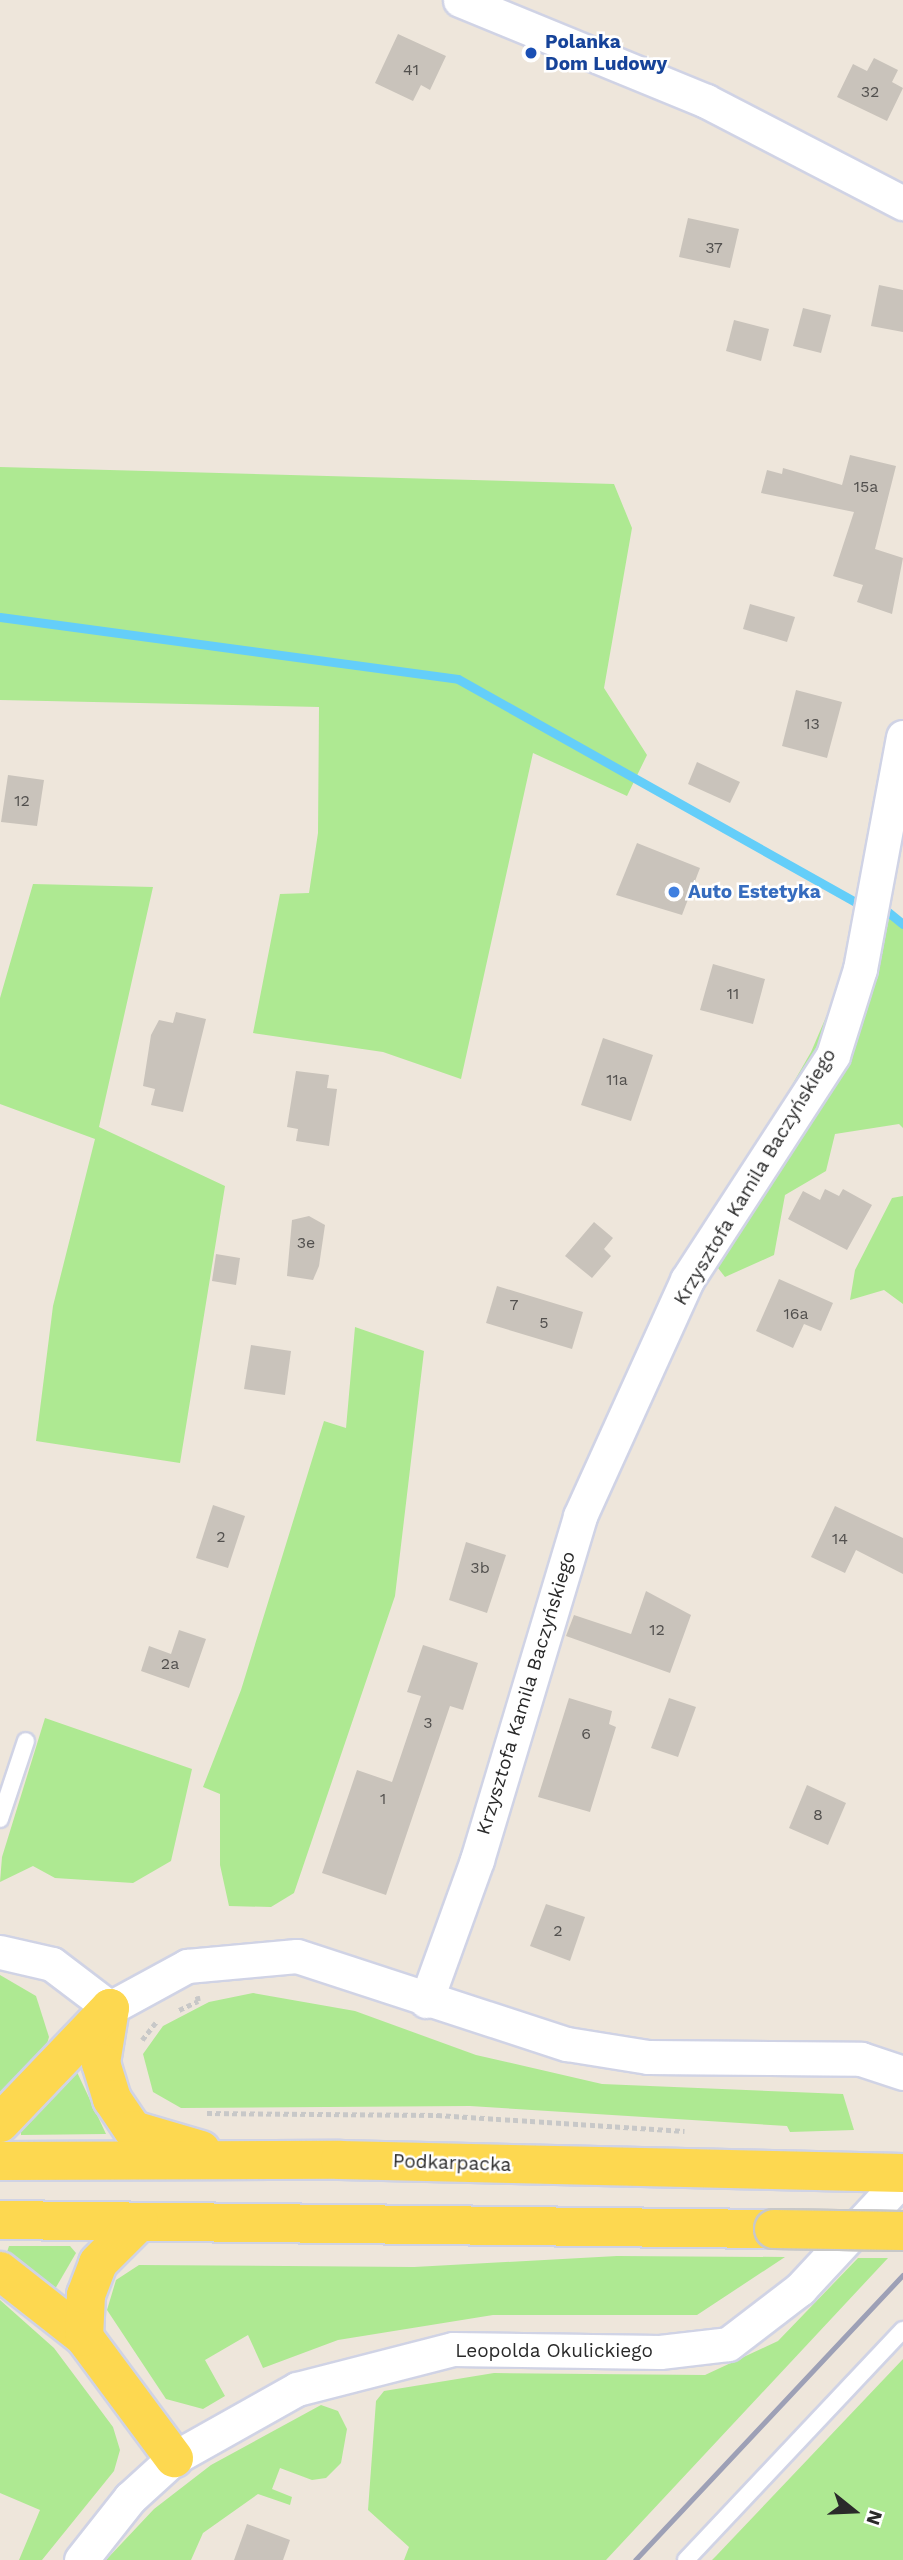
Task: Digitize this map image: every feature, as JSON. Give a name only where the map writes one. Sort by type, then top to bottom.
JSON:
[{"type":"main road","points":[[0,2123],[110,2008]]},
{"type":"main road","points":[[110,2008],[101,2063],[112,2099],[133,2130],[240,2162]]},
{"type":"main road","name":"Podkarpacka","points":[[0,2161],[240,2162],[903,2175]]},
{"type":"main road","points":[[0,2220],[903,2231]]},
{"type":"main road","points":[[84,2337],[86,2295],[98,2263],[139,2222]]},
{"type":"main road","points":[[0,2271],[84,2337],[174,2458]]},
{"type":"street","points":[[460,0],[706,101],[903,202]]},
{"type":"street","name":"Krzysztofa Kamila Baczyńskiego","points":[[426,2001],[477,1860],[523,1691],[586,1504],[687,1280],[833,1055],[860,969],[903,737]]},
{"type":"street","points":[[0,1952],[52,1964],[110,2008],[187,1966],[252,1955],[298,1956],[426,2001],[567,2043],[648,2057],[861,2059],[903,2073]]},
{"type":"street","name":"Leopolda Okulickiego","points":[[81,2560],[130,2498],[174,2458],[297,2389],[391,2361],[453,2349],[660,2353],[728,2344],[800,2289],[903,2175]]},
{"type":"lane","points":[[0,1819],[26,1741]]},
{"type":"lane","points":[[687,2560],[903,2330]]},
{"type":"path","points":[[136,2055],[153,2024],[198,2001],[193,1985]]},
{"type":"path","points":[[201,2113],[437,2115],[690,2131]]},
{"type":"green space","points":[[0,467],[614,484],[632,528],[604,688],[647,755],[627,796],[533,753],[461,1079],[383,1052],[253,1033],[280,894],[309,893],[318,833],[319,707],[0,700]]},
{"type":"green space","points":[[33,884],[153,887],[99,1127],[225,1186],[180,1463],[36,1441],[53,1306],[95,1139],[0,1104],[0,998]]},
{"type":"green space","points":[[872,910],[903,923],[903,1128],[899,1124],[835,1134],[826,1171],[785,1195],[774,1255],[725,1277],[700,1245],[811,1052]]},
{"type":"green space","points":[[903,1196],[903,1304],[884,1290],[850,1300],[855,1270],[892,1198]]},
{"type":"green space","points":[[355,1327],[424,1351],[395,1596],[294,1893],[271,1907],[229,1906],[220,1865],[220,1794],[203,1787],[241,1690],[324,1421],[346,1428]]},
{"type":"green space","points":[[45,1718],[192,1769],[171,1861],[133,1883],[55,1878],[33,1866],[0,1882],[2,1857]]},
{"type":"green space","points":[[0,1975],[36,1996],[49,2037],[43,2057],[0,2103]]},
{"type":"green space","points":[[253,1993],[355,2011],[476,2055],[602,2084],[843,2094],[854,2130],[790,2132],[787,2126],[470,2106],[181,2108],[153,2092],[143,2054],[163,2026],[209,2002]]},
{"type":"green space","points":[[76,2070],[106,2134],[21,2135],[21,2128]]},
{"type":"green space","points":[[9,2246],[70,2246],[76,2253],[55,2289],[6,2255]]},
{"type":"green space","points":[[617,2256],[785,2257],[697,2315],[493,2315],[338,2340],[263,2368],[248,2335],[205,2360],[225,2396],[203,2409],[166,2399],[107,2310],[116,2280],[139,2265],[414,2267]]},
{"type":"green space","points":[[858,2258],[888,2258],[606,2560],[404,2560],[409,2547],[368,2510],[376,2401],[384,2391],[494,2373],[705,2375],[778,2341]]},
{"type":"green space","points":[[0,2300],[54,2348],[113,2427],[120,2450],[114,2471],[42,2560],[19,2560],[40,2510],[0,2493]]},
{"type":"green space","points":[[903,2359],[903,2560],[712,2560],[716,2556]]},
{"type":"green space","points":[[321,2405],[338,2411],[347,2429],[341,2463],[326,2478],[312,2480],[280,2468],[272,2489],[292,2497],[290,2505],[258,2494],[203,2533],[191,2560],[106,2560],[154,2509],[211,2465]]},
{"type":"building","points":[[398,34],[446,56],[430,90],[421,85],[413,101],[375,83]]},
{"type":"building","points":[[874,58],[898,70],[892,82],[903,88],[887,121],[837,97],[853,64],[867,71]]},
{"type":"building","points":[[688,218],[739,229],[730,268],[679,257]]},
{"type":"building","points":[[879,285],[903,290],[903,332],[871,326]]},
{"type":"building","points":[[803,308],[831,315],[821,353],[793,346]]},
{"type":"building","points":[[734,320],[769,329],[761,361],[726,351]]},
{"type":"building","points":[[850,455],[896,466],[875,549],[903,558],[892,614],[857,602],[863,585],[833,576],[854,512],[761,493],[767,470],[782,474],[783,468],[842,485]]},
{"type":"building","points":[[750,604],[795,617],[787,642],[743,629]]},
{"type":"building","points":[[796,690],[842,702],[827,758],[782,746]]},
{"type":"building","points":[[697,762],[740,782],[730,803],[688,784]]},
{"type":"building","points":[[8,775],[44,780],[37,826],[1,822]]},
{"type":"building","points":[[637,843],[700,868],[682,915],[616,895]]},
{"type":"building","points":[[713,964],[765,979],[753,1024],[700,1010]]},
{"type":"building","points":[[176,1012],[206,1019],[183,1112],[151,1105],[155,1089],[143,1086],[151,1035],[159,1020],[173,1023]]},
{"type":"building","points":[[603,1038],[653,1055],[631,1121],[581,1105]]},
{"type":"building","points":[[296,1071],[329,1075],[327,1088],[337,1089],[329,1146],[296,1141],[298,1129],[287,1127]]},
{"type":"building","points":[[825,1189],[839,1196],[843,1189],[872,1205],[847,1250],[788,1219],[803,1191],[820,1200]]},
{"type":"building","points":[[309,1216],[325,1225],[319,1266],[313,1280],[287,1276],[292,1220]]},
{"type":"building","points":[[594,1222],[613,1238],[604,1249],[611,1256],[592,1278],[565,1256]]},
{"type":"building","points":[[216,1254],[240,1258],[236,1285],[212,1281]]},
{"type":"building","points":[[779,1279],[833,1303],[821,1331],[804,1324],[793,1348],[756,1331]]},
{"type":"building","points":[[497,1286],[583,1312],[572,1349],[486,1323]]},
{"type":"building","points":[[251,1345],[291,1351],[285,1395],[244,1389]]},
{"type":"building","points":[[213,1505],[245,1516],[228,1568],[196,1558]]},
{"type":"building","points":[[835,1506],[903,1538],[903,1574],[856,1550],[845,1573],[811,1557]]},
{"type":"building","points":[[466,1542],[506,1555],[487,1613],[449,1600]]},
{"type":"building","points":[[646,1591],[691,1615],[670,1673],[566,1636],[574,1615],[631,1634]]},
{"type":"building","points":[[179,1630],[206,1639],[189,1688],[141,1671],[149,1646],[171,1654]]},
{"type":"building","points":[[423,1645],[478,1663],[463,1710],[450,1706],[386,1895],[322,1873],[357,1770],[392,1782],[421,1696],[407,1692]]},
{"type":"building","points":[[569,1698],[612,1711],[609,1724],[616,1727],[590,1812],[538,1797]]},
{"type":"building","points":[[669,1698],[696,1707],[678,1757],[651,1748]]},
{"type":"building","points":[[807,1785],[846,1803],[828,1845],[789,1828]]},
{"type":"building","points":[[546,1904],[585,1917],[570,1961],[530,1946]]},
{"type":"building","points":[[247,2524],[290,2540],[283,2560],[234,2560]]},
{"type":"waterway","points":[[0,617],[458,679],[857,903]]},
{"type":"waterway","points":[[888,912],[903,924]]},
{"type":"railway","points":[[635,2560],[903,2275]]},
{"type":"place","name":"Polanka Dom Ludowy","points":[[531,53]]},
{"type":"place","name":"Auto Estetyka","points":[[674,892]]}]
